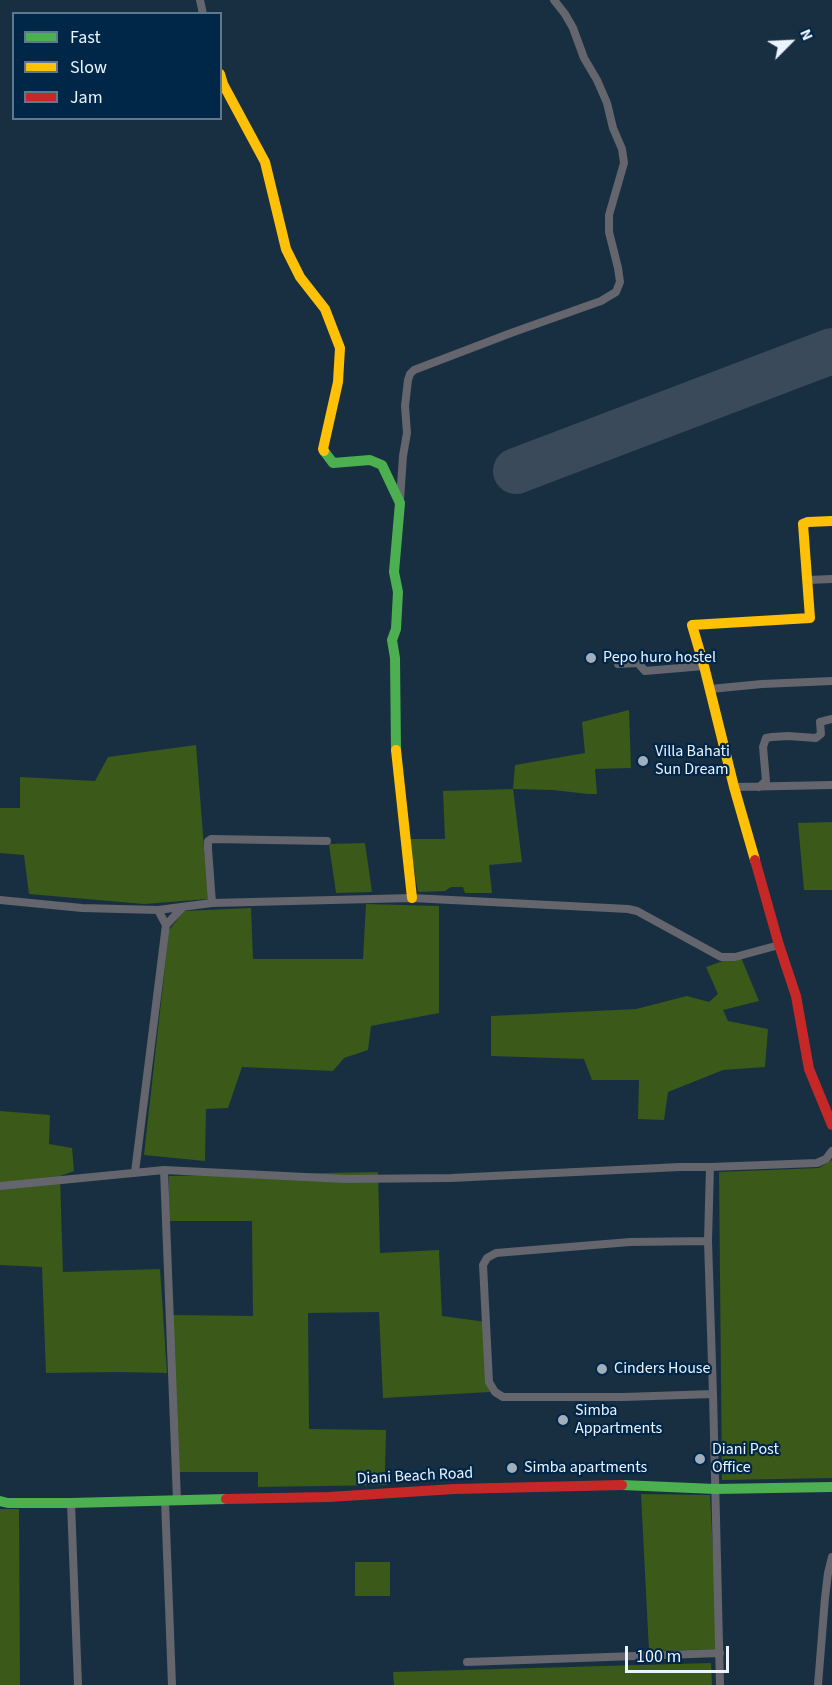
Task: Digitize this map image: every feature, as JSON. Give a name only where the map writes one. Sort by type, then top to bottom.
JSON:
[{"type":"street","points":[[412,898],[395,739],[395,658],[392,640],[396,629],[398,592],[394,572],[403,456],[407,433],[405,406],[410,374],[414,370],[511,333],[602,301],[616,292],[620,282],[609,232],[609,215],[624,163],[622,149],[597,80],[584,58],[569,21],[554,0]]},
{"type":"street","points":[[222,79],[265,162],[286,249],[300,277],[325,309],[340,348],[338,382],[323,449],[333,463],[370,460],[382,465],[400,503]]},
{"type":"street","points":[[832,521],[803,524],[811,616],[808,619],[692,625],[734,787],[778,945],[800,1013],[809,1069],[832,1125]]},
{"type":"street","points":[[808,580],[832,579]]},
{"type":"street","points":[[618,664],[638,663],[645,671],[704,666]]},
{"type":"street","points":[[710,689],[832,681]]},
{"type":"street","points":[[759,787],[766,781],[763,747],[766,738],[789,736],[816,738],[821,734],[820,722],[832,719]]},
{"type":"street","points":[[734,787],[832,785]]},
{"type":"street","points":[[212,903],[208,849],[208,841],[211,839],[327,841]]},
{"type":"street","points":[[0,900],[82,908],[158,910],[212,903],[412,898],[628,909],[637,911],[721,957],[728,958],[778,945]]},
{"type":"street","points":[[166,925],[183,907]]},
{"type":"street","points":[[135,1172],[166,925],[158,910]]},
{"type":"street","points":[[0,1186],[164,1170],[345,1179],[451,1178],[817,1163],[826,1160],[832,1151]]},
{"type":"street","points":[[710,1167],[708,1241],[720,1685]]},
{"type":"street","points":[[164,1170],[177,1500]]},
{"type":"street","points":[[708,1241],[630,1242],[496,1253],[487,1258],[483,1265],[489,1382],[495,1392],[503,1397],[713,1394]]},
{"type":"street","name":"Diani Beach Road","points":[[0,1501],[71,1503],[329,1497],[454,1489],[607,1484],[715,1489],[832,1487]]},
{"type":"street","points":[[165,1500],[172,1685]]},
{"type":"street","points":[[71,1503],[78,1685]]},
{"type":"street","points":[[818,1685],[826,1590],[832,1557]]},
{"type":"street","points":[[467,1662],[720,1653]]},
{"type":"green space","points":[[629,710],[631,768],[595,769],[597,794],[513,789],[515,765],[585,753],[582,722]]},
{"type":"green space","points":[[196,745],[208,899],[144,904],[29,894],[24,855],[0,853],[0,808],[20,808],[20,777],[95,781],[108,757]]},
{"type":"green space","points":[[513,789],[522,862],[489,865],[492,893],[465,893],[463,887],[451,887],[445,891],[418,892],[409,839],[445,839],[443,791]]},
{"type":"green space","points":[[832,822],[832,890],[804,890],[798,823]]},
{"type":"green space","points":[[365,843],[372,892],[336,893],[329,844]]},
{"type":"green space","points":[[366,904],[439,906],[439,1013],[371,1026],[368,1050],[344,1058],[333,1071],[242,1067],[228,1108],[206,1109],[205,1161],[144,1155],[169,930],[184,911],[251,908],[253,959],[363,959]]},
{"type":"green space","points":[[740,955],[759,1001],[723,1010],[728,1021],[768,1029],[765,1067],[723,1070],[668,1092],[664,1120],[638,1119],[639,1080],[592,1080],[584,1059],[491,1056],[491,1016],[636,1009],[687,996],[709,1002],[718,994],[706,967]]},
{"type":"green space","points":[[0,1111],[50,1115],[49,1144],[72,1148],[74,1171],[60,1176],[63,1272],[160,1269],[167,1373],[46,1373],[42,1267],[0,1265]]},
{"type":"green space","points":[[832,1160],[832,1478],[722,1480],[719,1172],[819,1168]]},
{"type":"green space","points":[[378,1172],[380,1253],[439,1250],[442,1316],[486,1322],[490,1392],[383,1398],[379,1312],[308,1313],[309,1429],[386,1430],[387,1485],[258,1487],[258,1472],[178,1472],[172,1315],[253,1316],[252,1221],[169,1221],[169,1176]]},
{"type":"green space","points":[[641,1494],[710,1495],[718,1649],[649,1651]]},
{"type":"green space","points":[[0,1509],[19,1509],[20,1685],[0,1685]]},
{"type":"green space","points":[[355,1562],[390,1562],[390,1596],[355,1596]]},
{"type":"green space","points":[[711,1663],[712,1685],[394,1685],[393,1672]]},
{"type":"runway","points":[[516,471],[832,351]]},
{"type":"traffic: fast","points":[[324,451],[333,463],[370,460],[382,465],[400,503],[394,572],[398,592],[396,629],[392,640],[395,658],[396,750]]},
{"type":"traffic: fast","points":[[622,1485],[715,1489],[832,1487]]},
{"type":"traffic: fast","points":[[0,1501],[71,1503],[226,1499]]},
{"type":"traffic: slow","points":[[222,81],[265,162],[286,249],[300,277],[325,309],[340,348],[338,382],[324,451]]},
{"type":"traffic: slow","points":[[755,860],[692,625],[810,618],[803,524],[832,521]]},
{"type":"traffic: slow","points":[[396,750],[412,898]]},
{"type":"traffic: jam","points":[[755,860],[796,996],[809,1069],[832,1125]]},
{"type":"traffic: jam","points":[[226,1499],[329,1497],[454,1489],[622,1485]]},
{"type":"place","name":"Pepo huro hostel","points":[[591,658]]},
{"type":"place","name":"Villa Bahati Sun Dream","points":[[643,761]]},
{"type":"place","name":"Cinders House","points":[[602,1369]]},
{"type":"place","name":"Simba Appartments","points":[[563,1420]]},
{"type":"place","name":"Diani Post Office","points":[[700,1459]]},
{"type":"place","name":"Simba apartments","points":[[512,1468]]}]
